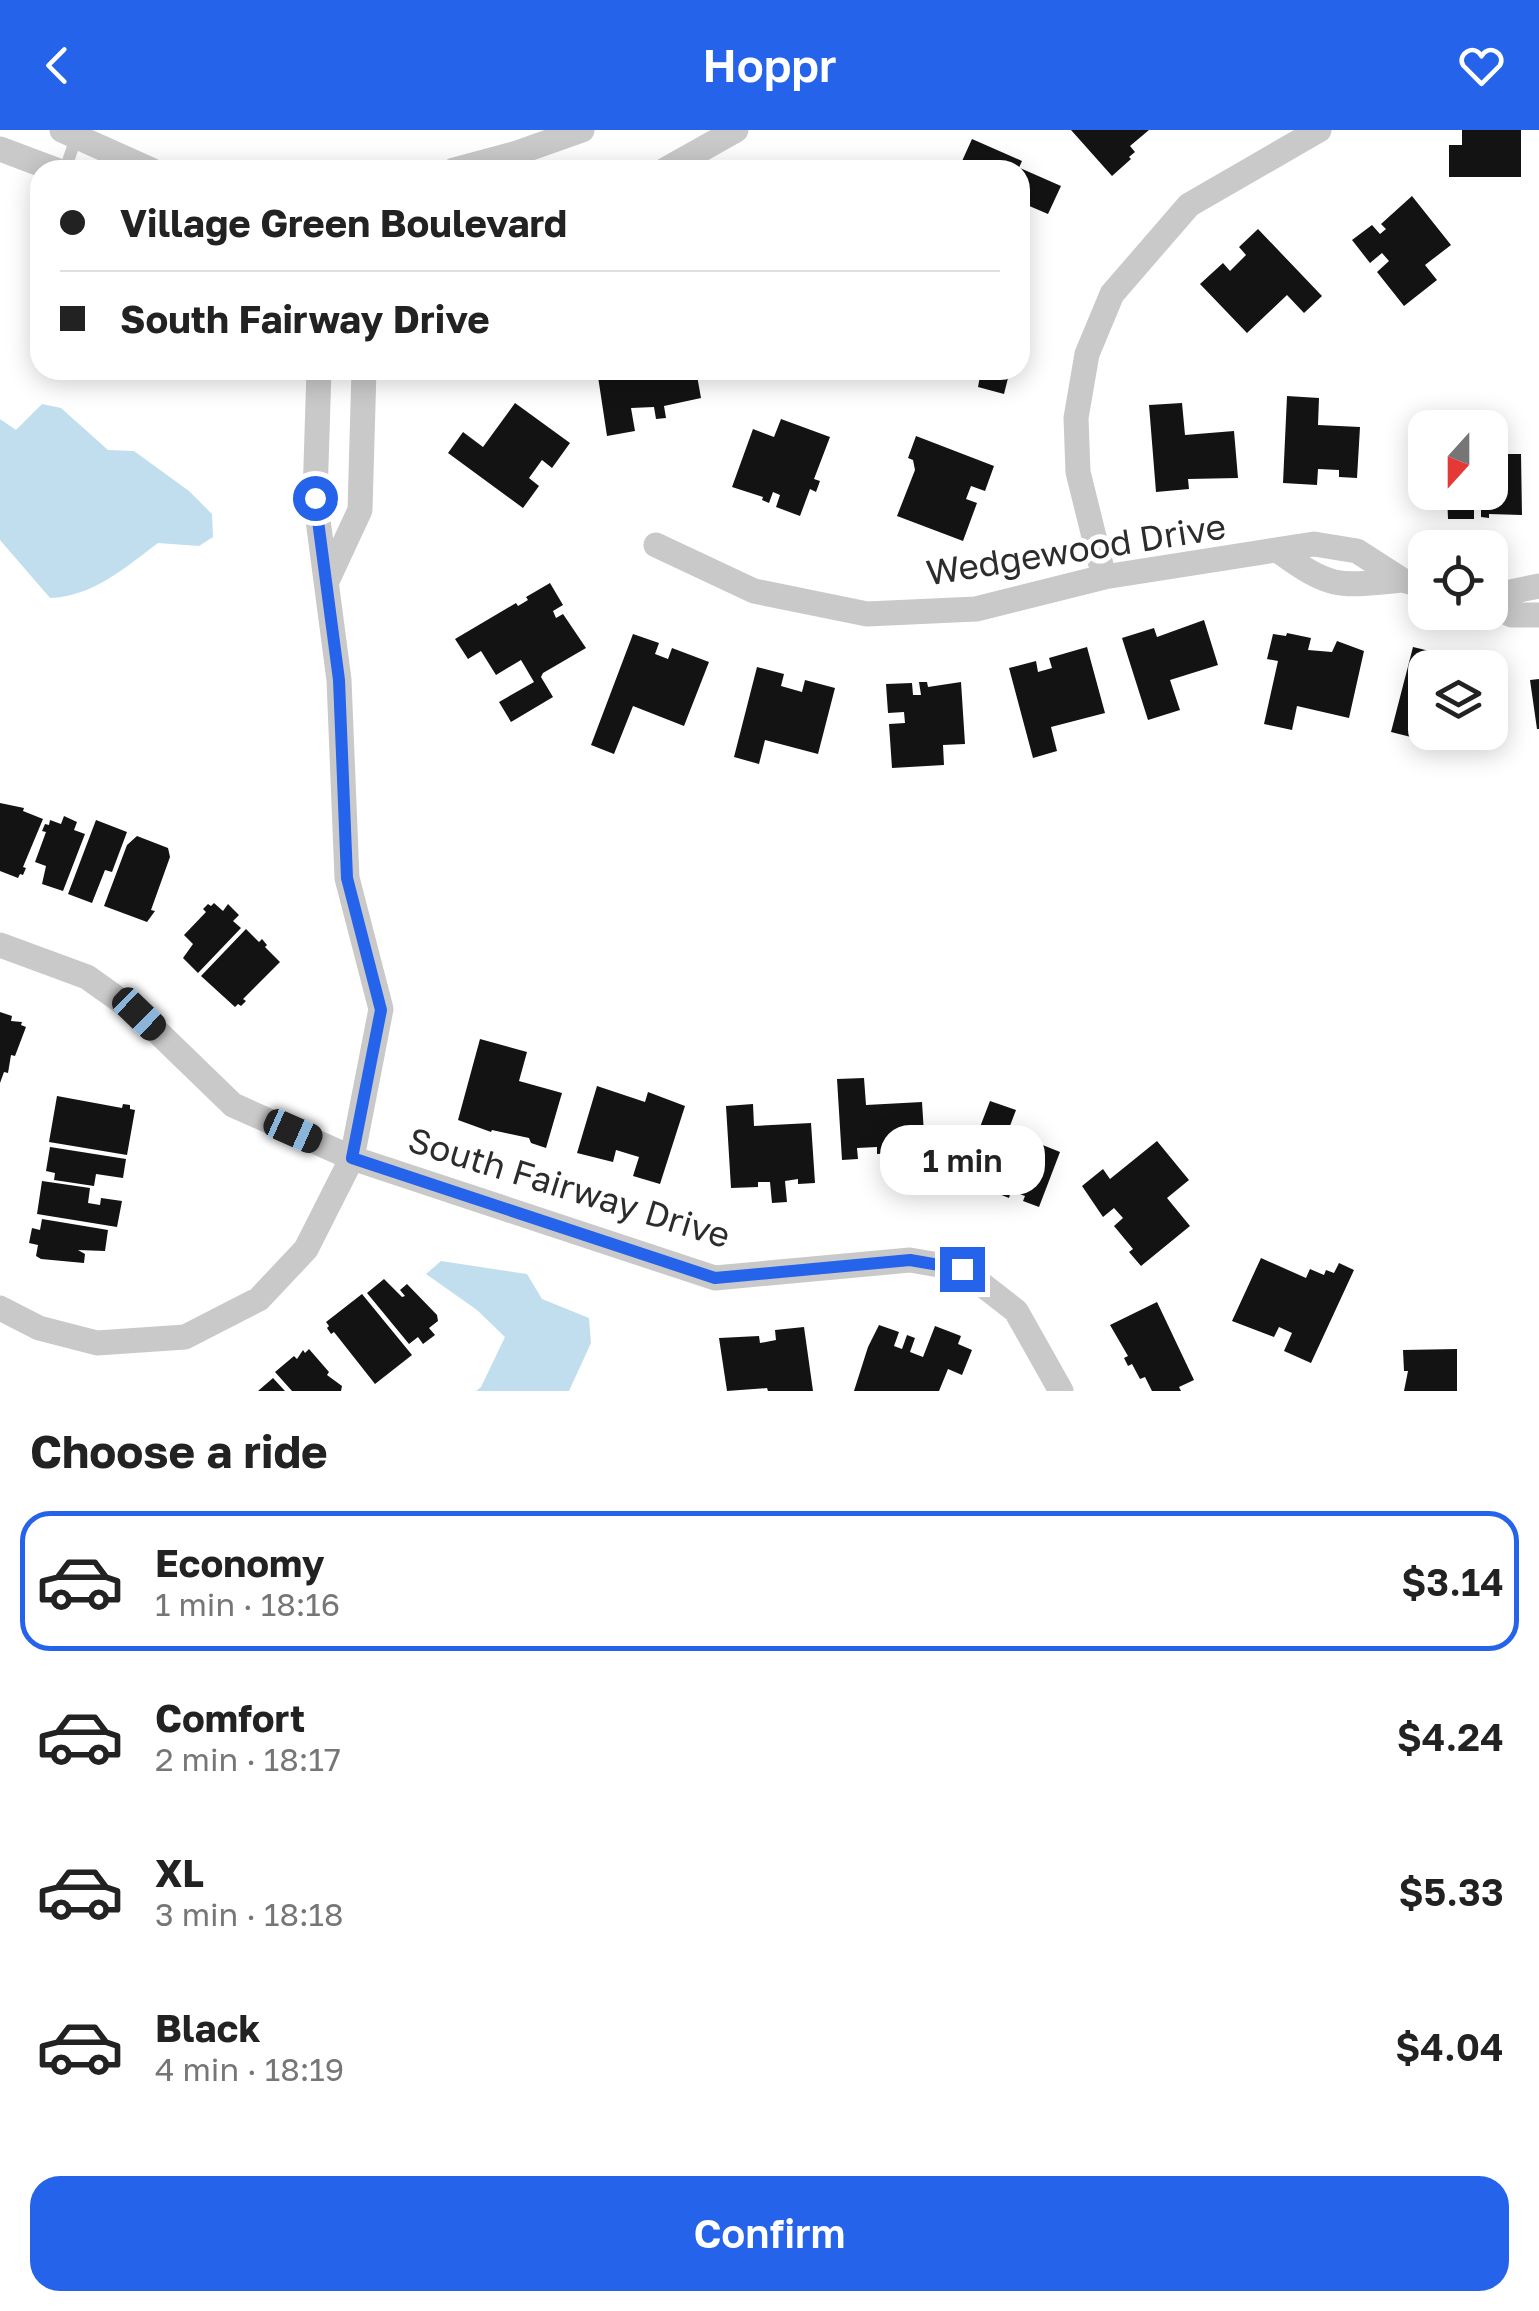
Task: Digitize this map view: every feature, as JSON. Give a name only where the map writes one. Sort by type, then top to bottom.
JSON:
[{"type":"street","points":[[492,160],[582,130]]},
{"type":"street","points":[[683,160],[736,130]]},
{"type":"street","points":[[1104,578],[1078,472],[1076,418],[1087,354],[1112,294],[1189,205],[1319,130]]},
{"type":"street","points":[[73,132],[130,160]]},
{"type":"street","points":[[0,149],[30,160]]},
{"type":"street","points":[[0,1308],[39,1328],[97,1344],[184,1337],[258,1300],[306,1249],[352,1158],[381,1010],[347,878],[339,680],[315,498],[320,380]]},
{"type":"street","points":[[328,579],[360,510],[364,380]]},
{"type":"street","name":"Wedgewood Drive","points":[[656,545],[754,591],[867,614],[976,610],[1104,578],[1314,544],[1357,551],[1408,580]]},
{"type":"street","name":"Wedgewood Drive","points":[[1280,552],[1309,573],[1341,586],[1408,583]]},
{"type":"street","points":[[1508,592],[1539,586]]},
{"type":"street","points":[[1508,612],[1539,615]]},
{"type":"street","name":"South Fairway Drive","points":[[0,945],[88,977],[139,1014],[233,1105],[352,1158],[715,1278],[910,1260],[962,1269],[1016,1311],[1061,1391]]},
{"type":"lane","points":[[67,160],[73,132]]},
{"type":"water","points":[[42,404],[61,408],[108,450],[134,451],[189,491],[212,514],[213,537],[199,546],[158,543],[94,586],[50,598],[0,540],[0,419],[16,430]]},
{"type":"water","points":[[441,1261],[527,1274],[542,1299],[589,1318],[591,1343],[569,1391],[476,1391],[505,1337],[477,1310],[426,1274]]},
{"type":"building","points":[[1071,130],[1149,130],[1130,146],[1135,152],[1131,159],[1112,176]]},
{"type":"building","points":[[1462,130],[1521,130],[1521,177],[1449,177],[1449,145],[1462,145]]},
{"type":"building","points":[[972,139],[1020,160],[963,160]]},
{"type":"building","points":[[1030,172],[1061,186],[1048,214],[1030,206]]},
{"type":"building","points":[[1412,196],[1451,245],[1425,265],[1437,280],[1404,306],[1377,272],[1389,261],[1382,253],[1370,263],[1352,240],[1372,225],[1380,234],[1386,229],[1381,224]]},
{"type":"building","points":[[1258,229],[1322,296],[1304,313],[1287,295],[1247,333],[1200,284],[1223,263],[1230,271],[1246,255],[1239,247]]},
{"type":"building","points":[[599,380],[698,380],[701,398],[664,406],[666,418],[656,419],[654,407],[631,408],[635,431],[607,436]]},
{"type":"building","points":[[979,380],[1008,380],[1004,394],[978,387]]},
{"type":"building","points":[[1287,396],[1319,398],[1318,425],[1360,427],[1357,478],[1339,477],[1339,470],[1318,469],[1317,485],[1283,483]]},
{"type":"building","points":[[515,403],[570,443],[552,468],[542,460],[529,478],[539,486],[523,508],[448,453],[463,432],[483,447]]},
{"type":"building","points":[[1182,403],[1185,435],[1234,431],[1238,478],[1188,479],[1189,489],[1156,492],[1149,405]]},
{"type":"building","points":[[781,419],[830,437],[814,479],[820,481],[816,492],[810,489],[800,516],[776,507],[780,495],[773,492],[769,503],[763,497],[732,487],[753,429],[774,437]]},
{"type":"building","points":[[916,436],[994,466],[985,491],[971,486],[966,499],[977,503],[963,541],[897,516],[915,470],[913,460],[908,458]]},
{"type":"building","points":[[1508,454],[1521,454],[1522,515],[1481,517],[1481,510],[1508,510]]},
{"type":"building","points":[[1448,510],[1474,510],[1474,519],[1448,519]]},
{"type":"building","points":[[550,583],[563,605],[553,611],[556,618],[563,614],[586,648],[543,673],[541,677],[553,697],[511,722],[499,702],[534,682],[521,660],[496,675],[481,651],[468,659],[455,639],[516,603],[518,606]]},
{"type":"building","points":[[1204,620],[1218,665],[1170,680],[1180,710],[1148,720],[1122,638],[1154,628],[1157,637]]},
{"type":"building","points":[[633,634],[659,643],[655,654],[668,659],[672,648],[709,662],[684,726],[633,706],[614,754],[591,745]]},
{"type":"building","points":[[1273,634],[1311,638],[1308,650],[1332,652],[1337,641],[1364,651],[1349,718],[1297,706],[1292,730],[1264,724],[1278,661],[1267,659]]},
{"type":"building","points":[[1087,647],[1105,713],[1051,727],[1057,751],[1033,758],[1009,668],[1036,661],[1038,672],[1052,668],[1049,658]]},
{"type":"building","points":[[1408,666],[1408,736],[1391,732]]},
{"type":"building","points":[[757,667],[784,674],[781,686],[802,692],[805,680],[835,688],[818,754],[765,740],[759,764],[734,757]]},
{"type":"building","points":[[1539,679],[1539,729],[1537,729],[1530,680]]},
{"type":"building","points":[[919,682],[927,682],[928,687],[961,682],[965,744],[943,745],[944,765],[892,768],[889,724],[905,723],[904,712],[888,713],[886,684],[912,683],[913,695],[921,695]]},
{"type":"building","points":[[0,803],[24,808],[23,811],[43,819],[23,867],[26,868],[18,878],[0,871]]},
{"type":"building","points":[[64,816],[77,822],[74,830],[85,834],[63,891],[42,884],[46,866],[35,862],[46,832],[42,831],[45,824],[49,825],[50,820],[61,824]]},
{"type":"building","points":[[96,820],[127,832],[112,872],[105,870],[92,903],[68,894]]},
{"type":"building","points":[[137,836],[168,848],[170,857],[151,910],[155,911],[147,922],[104,906],[127,845]]},
{"type":"building","points":[[214,903],[223,911],[228,904],[239,915],[233,921],[241,928],[198,973],[183,958],[193,944],[184,935],[206,912],[203,909]]},
{"type":"building","points":[[246,929],[259,942],[262,939],[280,962],[243,999],[246,1001],[241,1006],[235,1007],[201,976]]},
{"type":"building","points":[[0,1012],[26,1027],[15,1056],[11,1055],[8,1073],[4,1072],[0,1083]]},
{"type":"building","points":[[480,1039],[527,1052],[519,1081],[562,1093],[546,1148],[531,1143],[529,1138],[491,1132],[458,1120]]},
{"type":"building","points":[[864,1078],[866,1105],[922,1102],[927,1181],[901,1182],[899,1153],[877,1154],[877,1147],[857,1148],[858,1159],[842,1160],[837,1079]]},
{"type":"building","points":[[597,1086],[645,1102],[648,1092],[685,1106],[660,1184],[633,1176],[639,1157],[616,1150],[613,1162],[577,1153]]},
{"type":"building","points":[[57,1096],[122,1108],[123,1104],[130,1105],[135,1110],[127,1155],[49,1142]]},
{"type":"building","points":[[990,1101],[1016,1110],[1008,1131],[1060,1152],[1039,1207],[1011,1191],[1009,1198],[999,1194],[1002,1188],[988,1182],[986,1187],[955,1178],[965,1151],[970,1153]]},
{"type":"building","points":[[753,1104],[754,1126],[811,1123],[815,1183],[785,1181],[787,1202],[772,1203],[770,1182],[758,1182],[758,1187],[731,1188],[726,1106]]},
{"type":"building","points":[[1157,1141],[1189,1180],[1167,1198],[1190,1226],[1141,1266],[1114,1226],[1123,1218],[1114,1208],[1103,1217],[1082,1186],[1103,1169],[1110,1179]]},
{"type":"building","points":[[50,1147],[126,1159],[123,1178],[96,1174],[94,1186],[54,1180],[55,1173],[46,1171]]},
{"type":"building","points":[[42,1181],[90,1188],[88,1203],[100,1205],[101,1198],[122,1201],[117,1227],[37,1214]]},
{"type":"building","points":[[42,1219],[108,1230],[105,1251],[78,1250],[85,1254],[84,1263],[41,1259],[36,1256],[38,1245],[29,1243],[32,1228],[40,1230]]},
{"type":"building","points":[[1261,1258],[1306,1278],[1310,1269],[1324,1275],[1326,1270],[1334,1273],[1339,1263],[1354,1270],[1311,1363],[1284,1351],[1292,1333],[1279,1327],[1274,1337],[1232,1321]]},
{"type":"building","points":[[384,1279],[402,1297],[405,1296],[400,1290],[407,1284],[437,1315],[438,1321],[429,1328],[435,1335],[423,1344],[418,1337],[409,1344],[367,1293]]},
{"type":"building","points":[[362,1294],[412,1355],[375,1384],[334,1332],[331,1334],[326,1322]]},
{"type":"building","points":[[1157,1302],[1194,1380],[1179,1387],[1181,1391],[1152,1391],[1145,1377],[1140,1379],[1132,1364],[1128,1366],[1124,1358],[1128,1356],[1110,1325]]},
{"type":"building","points":[[879,1325],[899,1332],[894,1346],[902,1349],[907,1335],[915,1338],[910,1352],[923,1357],[935,1326],[961,1336],[958,1344],[972,1350],[962,1375],[948,1369],[939,1391],[854,1391]]},
{"type":"building","points":[[804,1327],[813,1391],[727,1391],[719,1338],[759,1336],[760,1343],[776,1340],[775,1330]]},
{"type":"building","points":[[309,1349],[329,1372],[327,1375],[342,1386],[341,1391],[292,1391],[275,1372]]},
{"type":"building","points":[[1457,1349],[1457,1391],[1404,1391],[1408,1371],[1404,1371],[1403,1350]]},
{"type":"building","points":[[273,1378],[285,1391],[258,1391]]},
{"type":"route","points":[[315,498],[339,680],[347,878],[381,1010],[352,1158],[715,1278],[910,1260],[962,1269]]}]
